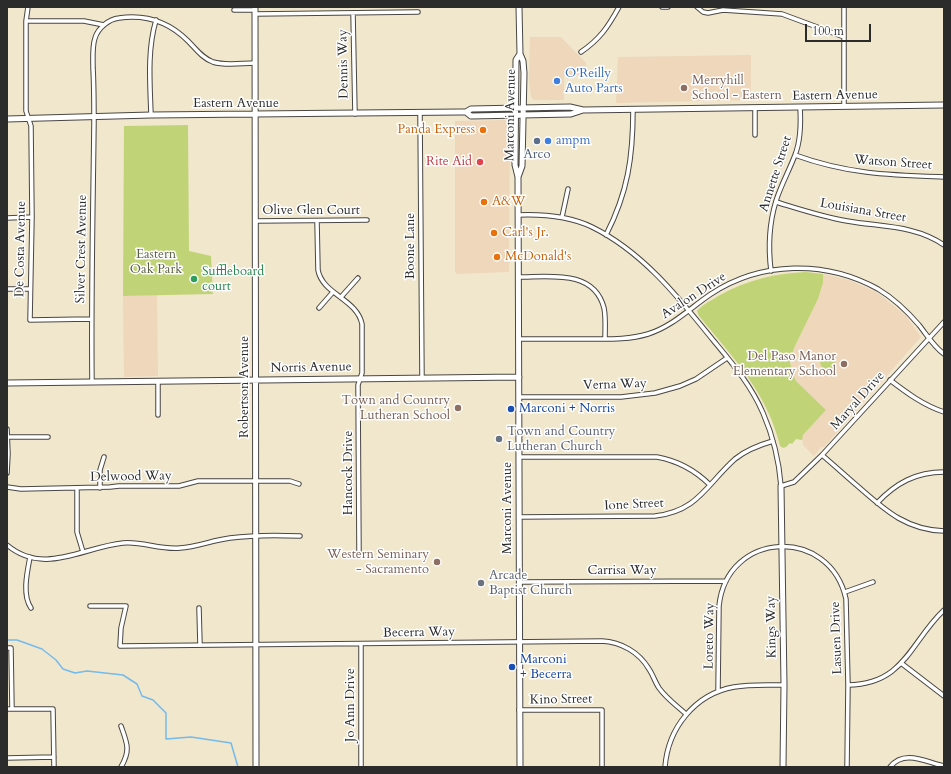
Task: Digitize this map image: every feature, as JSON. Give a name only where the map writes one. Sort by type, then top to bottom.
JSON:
[{"type":"main road","name":"Marconi Avenue","points":[[518,177],[522,166],[524,61],[520,54],[520,7]]},
{"type":"main road","name":"Robertson Avenue","points":[[255,10],[256,767]]},
{"type":"main road","name":"Marconi Avenue","points":[[520,54],[516,60],[515,165],[518,177],[520,767]]},
{"type":"main road","name":"Eastern Avenue","points":[[7,119],[151,115],[420,113],[466,112],[472,109],[570,107],[583,110],[633,110],[944,105]]},
{"type":"main road","name":"Eastern Avenue","points":[[466,112],[471,116],[571,114],[583,110]]},
{"type":"main road","name":"Norris Avenue","points":[[7,383],[519,377]]},
{"type":"main road","name":"Kings Way","points":[[781,486],[784,685],[783,767]]},
{"type":"street","name":"De Costa Avenue","points":[[28,7],[26,21],[26,111],[27,118],[31,126],[32,217],[30,320],[91,319]]},
{"type":"street","points":[[581,52],[599,38],[619,7]]},
{"type":"street","points":[[662,7],[668,7]]},
{"type":"street","points":[[697,7],[708,14],[723,9],[782,14],[844,38]]},
{"type":"street","points":[[844,7],[844,106]]},
{"type":"street","points":[[234,10],[353,13],[418,12]]},
{"type":"street","name":"Dennis Way","points":[[353,13],[355,114]]},
{"type":"street","points":[[26,21],[84,21],[104,25],[111,20],[120,18],[146,18],[156,20],[175,30],[203,56],[212,61],[228,64],[255,63]]},
{"type":"street","points":[[151,115],[150,51],[156,20]]},
{"type":"street","name":"Silver Crest Avenue","points":[[92,382],[91,319],[94,116],[93,44],[96,35],[104,25]]},
{"type":"street","name":"Annette Street","points":[[771,271],[769,256],[770,234],[776,202],[795,155],[800,127],[800,107]]},
{"type":"street","points":[[755,108],[755,135]]},
{"type":"street","points":[[606,234],[618,208],[627,180],[632,151],[633,110]]},
{"type":"street","name":"Boone Lane","points":[[420,113],[422,378]]},
{"type":"street","name":"Watson Street","points":[[795,155],[825,165],[861,172],[892,176],[944,177]]},
{"type":"street","points":[[562,217],[568,189]]},
{"type":"street","name":"Louisiana Street","points":[[776,202],[834,219],[911,230],[930,236],[944,245]]},
{"type":"street","points":[[518,215],[562,217],[584,224],[606,234],[630,251],[649,268],[690,310],[738,370],[763,412],[774,441],[779,465],[781,486]]},
{"type":"street","points":[[7,218],[32,217]]},
{"type":"street","name":"Olive Glen Court","points":[[255,221],[367,220]]},
{"type":"street","name":"Hancock Drive","points":[[317,221],[318,272],[322,281],[355,310],[361,321],[362,373],[358,385],[359,552]]},
{"type":"street","name":"Avalon Drive","points":[[518,339],[605,339],[626,338],[649,334],[670,324],[709,296],[726,286],[748,276],[796,268],[816,269],[838,273],[859,280],[879,290],[895,301],[913,318],[934,346],[944,354]]},
{"type":"street","points":[[518,277],[568,277],[578,279],[587,284],[597,293],[602,302],[605,314],[605,339]]},
{"type":"street","points":[[341,298],[358,278]]},
{"type":"street","points":[[7,289],[30,289]]},
{"type":"street","points":[[319,308],[333,292]]},
{"type":"street","name":"Maryal Drive","points":[[781,486],[794,482],[822,455],[944,322]]},
{"type":"street","name":"Verna Way","points":[[519,397],[627,397],[655,393],[680,386],[696,379],[727,358]]},
{"type":"street","points":[[890,380],[915,399],[944,412]]},
{"type":"street","points":[[158,381],[158,415]]},
{"type":"street","points":[[7,429],[7,473]]},
{"type":"street","points":[[8,437],[48,437]]},
{"type":"street","name":"Ione Street","points":[[519,517],[662,515],[684,508],[694,502],[725,469],[742,454],[757,446],[774,441]]},
{"type":"street","points":[[822,455],[887,512],[905,522],[925,529],[944,531]]},
{"type":"street","points":[[100,488],[100,470],[104,457]]},
{"type":"street","points":[[519,457],[657,457],[674,460],[689,467],[710,485]]},
{"type":"street","points":[[877,503],[890,489],[904,481],[927,473],[944,472]]},
{"type":"street","name":"Delwood Way","points":[[7,487],[21,489],[179,486],[198,481],[290,481],[299,484]]},
{"type":"street","points":[[77,488],[77,532],[83,552]]},
{"type":"street","points":[[7,545],[17,552],[30,557],[51,559],[100,547],[124,543],[141,543],[173,549],[192,547],[230,538],[300,536]]},
{"type":"street","name":"Loreto Way","points":[[718,691],[719,606],[721,593],[726,581],[738,564],[752,553],[763,549],[782,547]]},
{"type":"street","name":"Lasuen Drive","points":[[782,547],[809,552],[823,560],[836,574],[845,592],[847,606],[848,685],[847,767]]},
{"type":"street","points":[[30,557],[27,577],[27,602],[31,608]]},
{"type":"street","name":"Carrisa Way","points":[[519,582],[726,581]]},
{"type":"street","points":[[845,592],[873,582]]},
{"type":"street","name":"Becerra Way","points":[[90,606],[126,606],[121,628],[120,646],[605,641],[625,647],[638,655],[663,693],[686,714]]},
{"type":"street","points":[[199,608],[200,645]]},
{"type":"street","points":[[848,685],[860,684],[878,679],[891,672],[944,610]]},
{"type":"street","name":"Jo Ann Drive","points":[[361,644],[361,767]]},
{"type":"street","points":[[9,648],[12,709]]},
{"type":"street","points":[[901,662],[944,696]]},
{"type":"street","points":[[665,767],[667,752],[672,737],[686,714],[700,701],[718,691],[734,687],[746,685],[784,685]]},
{"type":"street","points":[[7,709],[53,709],[54,767]]},
{"type":"street","name":"Kino Street","points":[[520,710],[602,710],[602,767]]},
{"type":"street","points":[[120,726],[128,746],[126,759],[121,767]]},
{"type":"street","points":[[7,758],[54,757]]},
{"type":"street","points":[[890,767],[898,760],[910,757],[944,766]]},
{"type":"shaded area","points":[[530,37],[561,37],[586,63],[586,75],[564,76],[564,100],[534,100],[531,97],[529,80]]},
{"type":"shaded area","name":"Merryhill School - Eastern","points":[[751,55],[751,100],[616,103],[618,57]]},
{"type":"shaded area","points":[[506,120],[510,124],[509,272],[457,274],[455,272],[455,121]]},
{"type":"shaded area","name":"Del Paso Manor Elementary School","points":[[823,274],[849,280],[874,291],[906,316],[921,337],[824,447],[821,447],[814,456],[803,445],[802,438],[826,410],[796,381],[791,370],[791,357],[818,299],[823,283]]},
{"type":"shaded area","points":[[157,295],[158,376],[124,377],[123,296]]},
{"type":"green space","name":"Eastern Oak Park","points":[[188,125],[189,251],[211,256],[213,294],[123,296],[124,126]]},
{"type":"green space","points":[[806,272],[823,274],[823,283],[818,299],[794,348],[790,362],[796,381],[826,410],[803,435],[802,440],[796,439],[792,444],[790,443],[783,448],[780,446],[767,409],[758,393],[736,361],[699,316],[697,311],[720,295],[751,281],[784,274]]},
{"type":"green space","points":[[828,354],[834,356],[836,362],[834,368],[828,370],[822,368],[820,362],[822,356]]},
{"type":"waterway","points":[[7,640],[17,640],[42,649],[56,660],[63,669],[75,673],[87,671],[123,675],[137,684],[142,696],[153,700],[166,713],[166,739],[191,737],[231,743],[238,767]]},
{"type":"place","name":"O'Reilly Auto Parts","points":[[557,81]]},
{"type":"place","name":"Merryhill School - Eastern","points":[[684,88]]},
{"type":"place","name":"Panda Express","points":[[483,130]]},
{"type":"place","name":"Arco","points":[[537,141]]},
{"type":"place","name":"ampm","points":[[548,141]]},
{"type":"place","name":"Rite Aid","points":[[480,162]]},
{"type":"place","name":"A&W","points":[[484,202]]},
{"type":"place","name":"Carl's Jr.","points":[[494,233]]},
{"type":"place","name":"McDonald's","points":[[497,257]]},
{"type":"place","name":"Suffleboard court","points":[[194,279]]},
{"type":"place","name":"Del Paso Manor Elementary School","points":[[844,364]]},
{"type":"place","name":"Town and Country Lutheran School","points":[[458,408]]},
{"type":"place","name":"Marconi + Norris","points":[[511,409]]},
{"type":"place","name":"Town and Country Lutheran Church","points":[[499,439]]},
{"type":"place","name":"Western Seminary - Sacramento","points":[[437,562]]},
{"type":"place","name":"Arcade Baptist Church","points":[[481,583]]},
{"type":"place","name":"Marconi + Becerra","points":[[512,667]]}]
